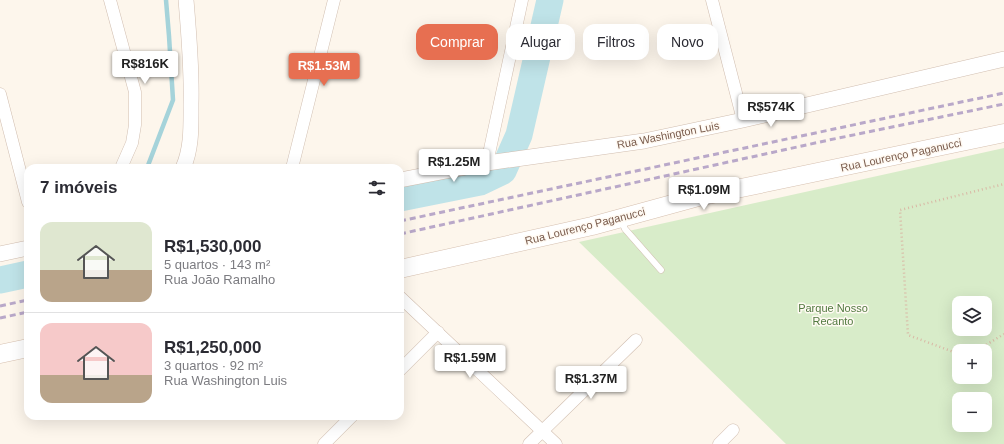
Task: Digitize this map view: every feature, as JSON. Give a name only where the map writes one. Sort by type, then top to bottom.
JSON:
[{"type":"main road","name":"Rua Lourenço Paganucci","points":[[404,268],[592,226],[706,196],[1004,133]]},
{"type":"main road","points":[[0,354],[24,349]]},
{"type":"street","points":[[110,0],[134,92],[135,125],[132,143],[123,164]]},
{"type":"street","points":[[185,164],[190,145],[191,131],[192,66],[186,0]]},
{"type":"street","points":[[293,164],[334,0]]},
{"type":"street","points":[[487,163],[522,0]]},
{"type":"street","points":[[712,0],[743,120]]},
{"type":"street","name":"Rua Washington Luis","points":[[404,179],[487,163],[504,162],[644,141],[743,120],[1004,59]]},
{"type":"street","points":[[0,94],[24,187]]},
{"type":"street","points":[[0,254],[24,249]]},
{"type":"street","points":[[404,301],[556,444]]},
{"type":"street","points":[[404,366],[438,332]]},
{"type":"street","points":[[529,444],[636,340]]},
{"type":"street","points":[[324,444],[348,420]]},
{"type":"street","points":[[720,444],[733,430]]},
{"type":"lane","points":[[620,218],[625,229],[661,270]]},
{"type":"path","points":[[952,351],[908,335],[900,210],[1004,184]]},
{"type":"path","points":[[988,344],[1004,334]]},
{"type":"green space","name":"Parque Nosso Recanto","points":[[1004,148],[1004,444],[786,444],[579,242]]},
{"type":"waterway","points":[[149,164],[173,100],[166,0]]},
{"type":"waterway","points":[[404,197],[480,182],[503,171],[519,135],[550,0]]},
{"type":"waterway","points":[[0,280],[24,275]]},
{"type":"railway","points":[[404,220],[1004,93]]},
{"type":"railway","points":[[404,233],[829,140],[1004,104]]},
{"type":"railway","points":[[0,306],[24,301]]},
{"type":"railway","points":[[0,318],[24,313]]}]
